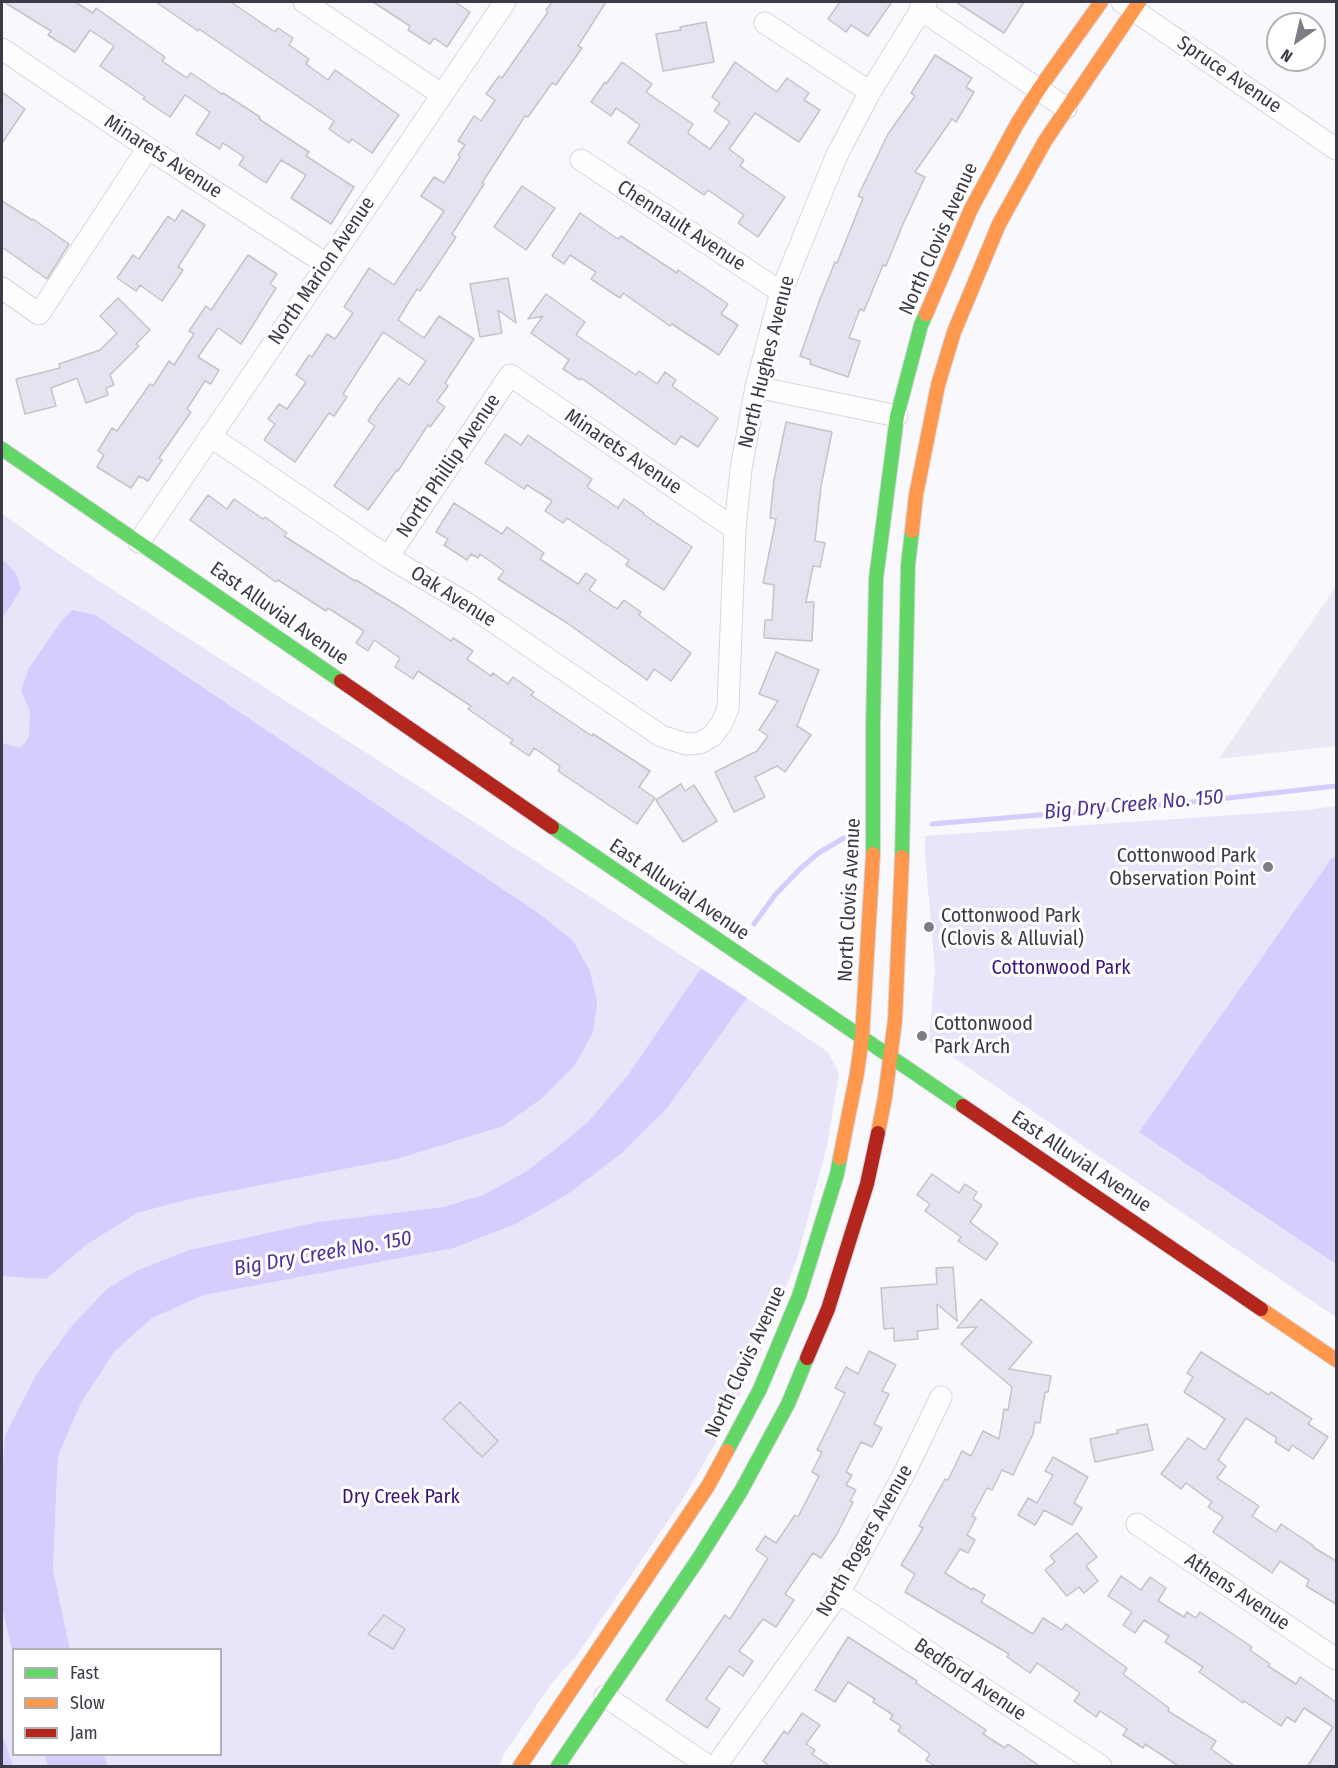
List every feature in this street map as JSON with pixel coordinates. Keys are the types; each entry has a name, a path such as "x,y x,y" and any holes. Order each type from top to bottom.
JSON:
{"main road":[{"name":"North Clovis Avenue","path":"520,1767 708,1486 760,1389 799,1296 837,1174 862,1037 874,836 873,727 876,579 897,416 921,325 971,209 994,164 1039,89 1101,2"},
{"path":"558,1767 604,1687 699,1558 735,1500 788,1404 828,1309 867,1184 891,1056 901,901 908,564 915,495 938,385 954,332 999,224 1036,157 1131,4"},
{"path":"892,562 897,498 903,464 897,416"},
{"name":"East Alluvial Avenue","path":"2,449 675,911 1336,1360"},
{"path":"893,583 906,598"},
{"path":"689,1537 708,1486"}],"street":[{"path":"304,2 441,94"},
{"name":"North Marion Avenue","path":"140,542 505,2"},
{"name":"Spruce Avenue","path":"1131,4 1336,149"},
{"path":"923,5 1066,108"},
{"name":"North Hughes Avenue","path":"700,743 712,736 722,723 728,708 735,529 741,469 756,387 781,292 836,157 870,92 923,5"},
{"path":"765,23 870,92"},
{"name":"Minarets Avenue","path":"2,49 326,264"},
{"path":"2,288 39,314 148,148"},
{"name":"Chennault Avenue","path":"581,160 781,292"},
{"name":"Minarets Avenue","path":"510,375 735,529"},
{"name":"North Phillip Avenue","path":"388,557 510,375"},
{"path":"756,387 897,416"},
{"name":"Oak Avenue","path":"210,436 388,557 466,603 661,735 686,744 700,743"},
{"name":"North Rogers Avenue","path":"716,1767 839,1593 904,1474 941,1397"},
{"name":"Athens Avenue","path":"1137,1524 1336,1659"},
{"name":"Bedford Avenue","path":"839,1593 1101,1767"},
{"path":"604,1687 708,1767"}],"shaded area":[{"path":"1336,586 1336,746 1219,759"}],"green space":[{"path":"2,514 85,572 701,968 628,1075 588,1122 525,1172 483,1195 443,1207 318,1222 189,1250 138,1270 2,1476"},
{"name":"Cottonwood Park","path":"1336,806 1336,1317 929,1041 935,969 925,836 1307,810"},
{"name":"Dry Creek Park","path":"747,998 828,1052 839,1073 827,1145 797,1259 761,1351 718,1439 682,1500 577,1655 550,1685 503,1756 499,1766 108,1766 104,1756 222,1756 222,1648 70,1648 53,1570 58,1456 81,1403 114,1352 152,1318 204,1295 454,1248 516,1224 568,1194 668,1107"},
{"path":"2,1607 12,1651 12,1756 44,1756 48,1766 2,1766"}],"water":[{"path":"2,559 16,573 21,589 2,619"},
{"path":"72,610 95,615 538,913 573,941 590,971 597,1003 593,1032 575,1065 542,1098 503,1126 400,1158 189,1199 137,1213 86,1245 46,1279 2,1276 2,743 21,748 29,737 30,711 21,691 29,668"},
{"path":"1332,858 1336,858 1336,1264 1139,1132"},
{"path":"701,968 747,998 668,1107 622,1153 568,1194 516,1224 454,1248 204,1295 152,1318 114,1352 81,1403 58,1456 53,1570 70,1648 12,1648 12,1651 2,1607 2,1476 5,1436 35,1377 71,1327 107,1289 138,1270 189,1250 318,1222 443,1207 483,1195 525,1172 553,1151 588,1122 628,1075"},
{"path":"2,1734 13,1766 2,1766"},
{"path":"44,1756 104,1756 108,1766 48,1766"}],"building":[{"path":"4,2 75,2 93,13 96,8 165,57 162,61 187,78 191,73 260,117 259,119 309,152 306,156 354,187 331,224 291,198 306,175 281,160 266,183 239,165 244,157 223,143 220,149 196,134 210,112 185,95 170,117 100,66 114,46 90,30 75,52 48,35 51,31"},
{"path":"156,2 231,2 275,32 278,28 293,38 289,45 309,59 306,64 328,80 335,70 399,115 372,153 352,139 349,143 329,129 334,121"},
{"path":"373,2 455,2 470,12 447,47 434,38 430,44 408,30 410,26"},
{"path":"552,2 606,2 578,46 582,48 556,85 552,83 528,117 525,116 452,234 456,237 420,291 417,289 398,320 424,338 439,316 474,339 445,383 448,386 437,401 445,407 430,427 428,425 398,471 368,510 334,486 375,426 368,421 379,404 399,378 409,385 426,361 383,332 343,394 347,397 334,416 329,413 295,462 264,440 275,424 268,419 279,404 287,409 306,382 296,375 309,355 312,357 327,334 335,339 353,313 344,307 369,268 394,285 444,211 421,196 434,177 444,183 465,145 458,141 474,116 481,121 495,100 486,94 499,76 502,78 548,12 546,10"},
{"path":"840,2 892,2 868,36 851,25 846,32 828,19"},
{"path":"956,2 1024,2 1004,33"},
{"path":"706,22 714,62 663,71 656,34 681,30 680,27"},
{"path":"935,55 972,78 966,87 974,92 956,122 952,119 915,172 925,177 886,266 883,265 864,311 860,309 849,338 860,341 848,377 810,364 811,360 800,356 820,299 863,198 858,196 888,134 915,96 911,93"},
{"path":"622,62 652,84 646,92 693,124 689,134 710,149 730,122 714,111 720,103 712,97 735,62 777,92 787,78 809,93 804,100 820,110 799,142 755,113 729,149 744,160 740,166 785,197 758,237 738,223 744,215 708,190 704,195 628,143 640,125 616,108 611,116 591,102"},
{"path":"2,92 25,109 2,143"},
{"path":"522,186 555,208 526,250 494,227"},
{"path":"2,201 69,244 47,279 2,247"},
{"path":"182,210 205,225 178,267 183,270 162,301 140,285 136,291 117,278 133,255 139,259 168,216 175,221"},
{"path":"580,213 618,239 621,236 677,273 678,270 728,304 721,314 738,325 719,355 672,324 670,326 623,293 620,298 591,279 596,272 570,255 564,264 552,256"},
{"path":"248,255 277,274 270,284 276,288 241,344 218,328 198,357 219,370 211,384 205,381 187,409 191,412 159,458 162,460 148,481 139,476 131,488 97,467 104,455 98,451 112,428 117,431 150,384 153,386 169,361 174,365 194,334 189,331 206,306 211,310"},
{"path":"508,278 516,323 498,310 502,333 480,337 470,284"},
{"path":"546,294 585,322 576,335 636,375 639,371 657,384 665,372 676,380 672,386 718,418 698,447 681,436 675,445 581,378 580,380 563,369 569,360 531,333 543,316 528,319"},
{"path":"118,298 150,330 136,344 139,346 110,375 114,385 106,388 108,395 86,403 77,378 51,388 56,406 25,414 16,379 60,368 59,364 100,350 117,333 100,316"},
{"path":"786,422 832,432 821,486 815,541 825,543 820,567 813,566 806,602 814,602 812,641 764,638 765,620 772,620 774,585 763,583 776,519 770,518 774,480"},
{"path":"505,434 521,445 528,435 592,479 587,487 618,508 624,499 692,547 664,590 626,565 629,560 567,518 563,523 545,511 552,501 527,485 524,489 485,463"},
{"path":"208,495 227,509 234,499 263,519 265,517 287,533 284,536 451,641 453,638 473,651 467,659 491,676 493,673 508,684 513,677 534,692 531,695 650,771 639,787 655,798 637,824 558,771 560,766 534,748 529,756 510,743 513,740 468,709 471,706 418,671 413,679 395,667 400,658 374,640 368,651 356,643 364,631 328,608 326,611 278,580 276,582 190,520"},
{"path":"454,503 502,534 507,527 544,553 540,559 578,584 586,573 596,580 589,590 617,609 624,600 641,612 639,615 691,653 671,681 654,669 647,680 567,623 498,579 504,571 480,554 478,558 471,554 467,560 444,545 448,539 436,532"},
{"path":"776,652 819,670 797,726 811,735 785,772 777,766 755,777 765,797 734,812 715,772 757,751 768,736 759,730 778,701 759,694"},
{"path":"681,784 685,791 694,785 717,821 683,842 656,800"},
{"path":"932,1174 959,1193 965,1184 977,1192 973,1199 982,1205 970,1222 998,1243 986,1260 958,1241 961,1237 925,1211 930,1204 917,1195"},
{"path":"953,1267 957,1321 937,1304 938,1329 917,1331 918,1339 894,1341 894,1328 884,1329 881,1288 937,1284 936,1268"},
{"path":"981,1299 1032,1342 1009,1369 1051,1376 1048,1392 1045,1392 1040,1423 1035,1422 1033,1434 1013,1475 1002,1470 992,1490 987,1488 972,1516 976,1518 967,1535 975,1540 968,1553 960,1549 945,1573 972,1590 973,1588 985,1595 981,1602 1033,1634 1043,1618 1062,1630 1066,1624 1127,1668 1123,1674 1169,1708 1168,1711 1216,1741 1211,1749 1236,1767 1180,1767 1145,1744 1143,1748 1123,1735 1127,1729 1100,1711 1096,1717 1074,1701 1080,1693 1037,1663 1030,1673 1007,1657 1009,1654 905,1592 915,1574 901,1565 923,1528 919,1526 945,1479 948,1480 962,1451 971,1456 983,1431 999,1439 1004,1409 1008,1410 1012,1387 961,1344 977,1327 957,1328"},
{"path":"869,1351 896,1365 882,1391 889,1394 874,1424 882,1428 872,1447 861,1442 846,1472 852,1475 846,1485 856,1490 850,1501 853,1502 837,1534 821,1558 813,1553 785,1594 794,1600 776,1627 763,1619 739,1651 753,1661 743,1676 729,1666 706,1699 720,1709 707,1728 666,1700 725,1615 730,1619 768,1558 756,1550 765,1536 776,1543 795,1515 798,1517 819,1476 812,1472 822,1452 817,1450 845,1393 835,1388 846,1367 858,1374"},
{"path":"1201,1352 1269,1395 1271,1392 1312,1419 1308,1424 1328,1437 1313,1459 1292,1445 1289,1451 1275,1442 1277,1438 1246,1418 1218,1460 1226,1466 1217,1478 1259,1506 1252,1516 1276,1532 1281,1524 1336,1561 1336,1604 1306,1586 1309,1580 1280,1561 1272,1573 1213,1532 1223,1517 1208,1507 1212,1502 1186,1483 1181,1489 1161,1474 1188,1438 1205,1450 1225,1419 1184,1392 1193,1377 1187,1373"},
{"path":"460,1402 498,1441 482,1457 443,1419"},
{"path":"1147,1424 1153,1450 1095,1462 1090,1439 1118,1433 1117,1430"},
{"path":"1053,1457 1088,1477 1074,1503 1082,1508 1072,1525 1044,1510 1035,1525 1018,1515 1028,1498 1037,1503 1053,1475 1045,1471"},
{"path":"1077,1533 1097,1557 1086,1566 1098,1581 1084,1593 1079,1587 1067,1596 1045,1570 1055,1562 1050,1556"},
{"path":"1121,1576 1141,1590 1150,1577 1166,1588 1158,1601 1184,1617 1187,1612 1196,1618 1200,1612 1252,1647 1250,1650 1270,1664 1268,1666 1296,1684 1300,1677 1336,1702 1336,1767 1307,1767 1333,1727 1304,1708 1295,1722 1287,1717 1281,1726 1199,1672 1203,1667 1165,1642 1169,1636 1144,1620 1135,1633 1123,1625 1132,1612 1108,1596"},
{"path":"384,1615 405,1629 393,1649 368,1634"},
{"path":"848,1637 917,1681 916,1683 986,1730 983,1734 1005,1748 1008,1744 1041,1767 936,1767 926,1760 930,1754 898,1731 901,1726 890,1719 893,1715 873,1702 875,1699 848,1682 835,1702 815,1690"},
{"path":"802,1713 820,1725 806,1744 815,1750 812,1754 831,1767 770,1767 763,1761 784,1731 788,1734"}],"waterway":[{"name":"Big Dry Creek No. 150","path":"932,824 1183,803 1336,786"},
{"name":"Big Dry Creek No. 150","path":"754,924 775,895 801,868 820,852 844,838"}],"traffic: fast":[{"path":"873,854 876,579 897,416 921,325 926,314"},
{"path":"2,449 341,681"},
{"path":"902,857 908,565 912,531"},
{"path":"552,827 963,1106"},
{"path":"727,1451 760,1389 799,1296 840,1158"},
{"path":"558,1766 699,1558 741,1491 788,1404 807,1358"}],"traffic: slow":[{"path":"926,314 971,209 1017,124 1101,2"},
{"path":"912,531 916,495 938,385 954,332 999,224 1045,141 1139,2"},
{"path":"840,1158 862,1037 873,854"},
{"path":"878,1133 895,1020 902,857"},
{"path":"1261,1309 1336,1360"},
{"path":"520,1766 708,1486 727,1451"}],"traffic: jam":[{"path":"341,681 552,827"},
{"path":"963,1106 1261,1309"},
{"path":"807,1358 828,1309 867,1184 878,1133"}],"place":[{"name":"Cottonwood Park Observation Point","path":"1268,867"},
{"name":"Cottonwood Park (Clovis & Alluvial)","path":"929,927"},
{"name":"Cottonwood Park Arch","path":"922,1036"}]}
